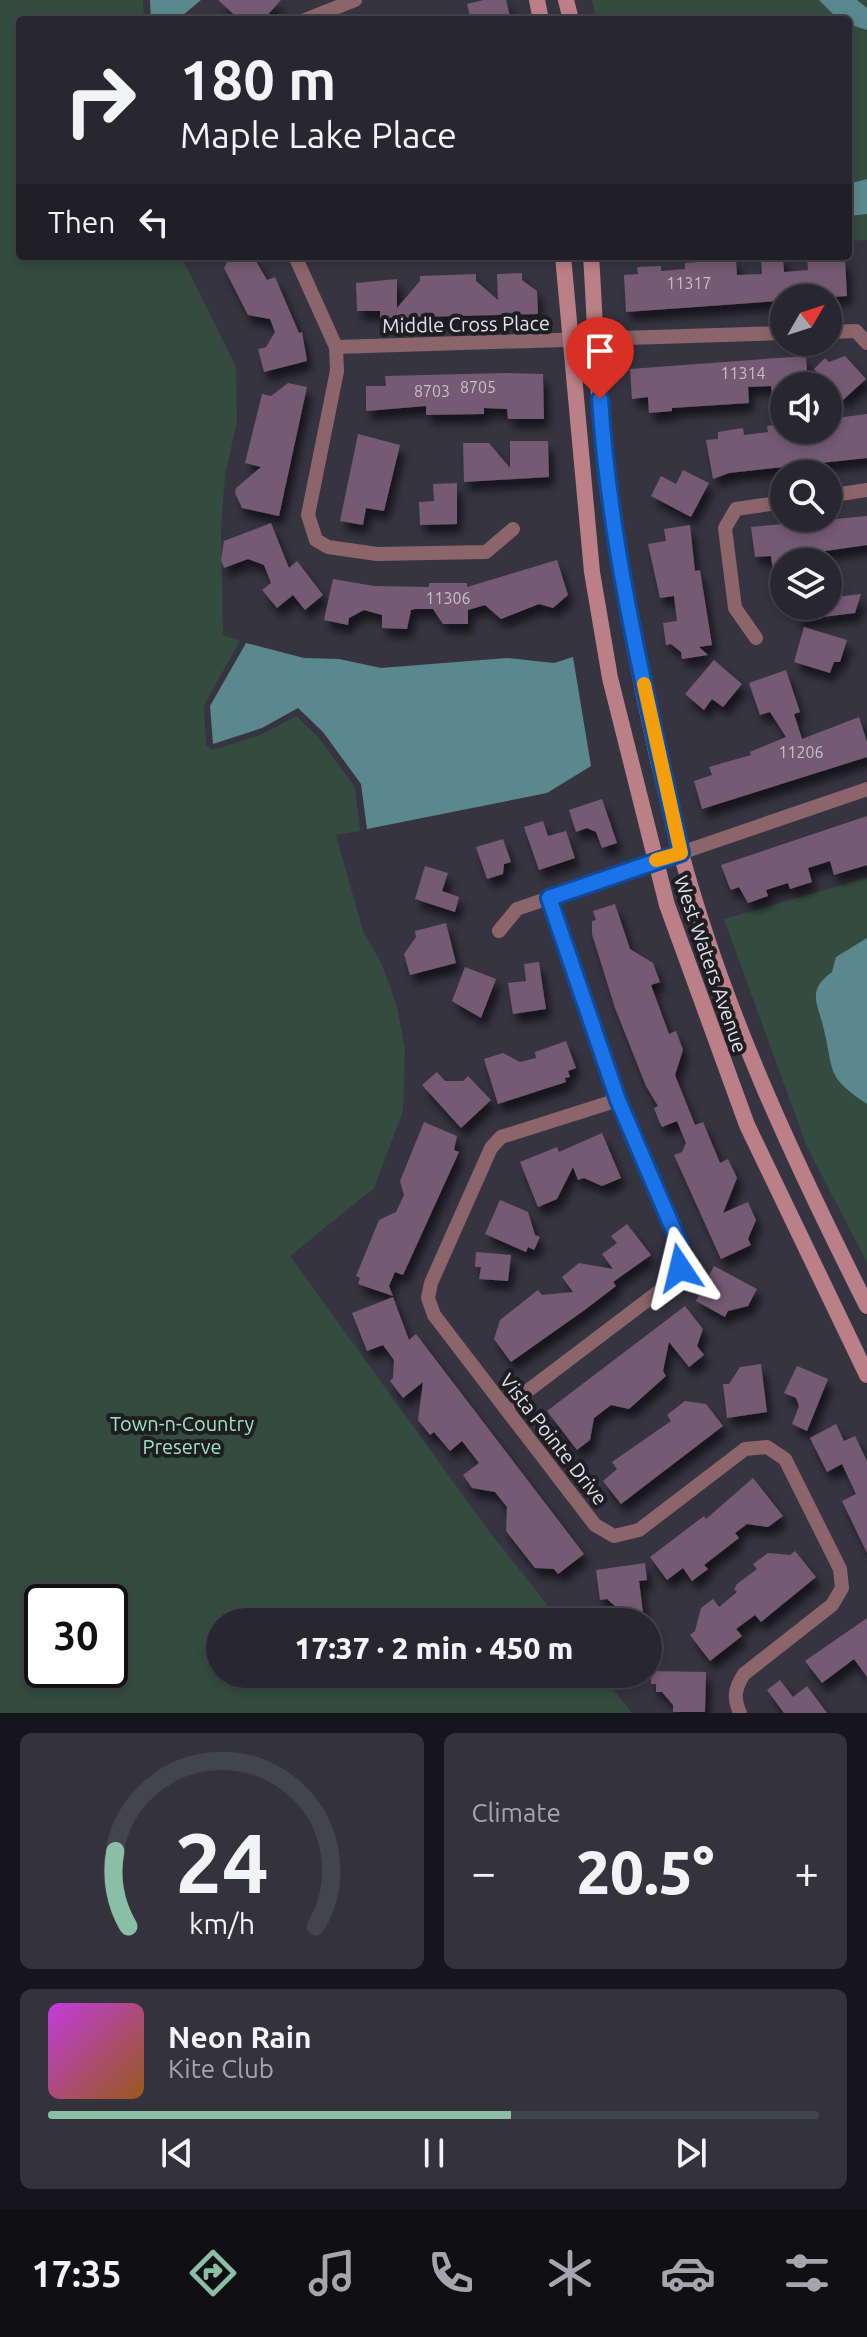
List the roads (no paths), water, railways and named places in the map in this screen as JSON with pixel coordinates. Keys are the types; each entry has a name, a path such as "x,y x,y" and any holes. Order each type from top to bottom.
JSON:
{"street":[{"path":"315,16 355,0"},
{"path":"297,260 336,347 337,371 308,515 316,540 328,547 377,554 486,552 513,529"},
{"name":"West Waters Avenue","path":"563,260 592,572 610,678 655,861 677,935 747,1125 867,1375"},
{"name":"West Waters Avenue","path":"591,260 607,471 631,628 681,853 749,1055 806,1186 867,1306"},
{"path":"842,332 856,331 867,343"},
{"name":"Middle Cross Place","path":"336,347 770,334"},
{"path":"842,494 867,490"},
{"path":"756,638 735,608 725,528 736,509 770,504"},
{"path":"499,931 517,909 867,789"},
{"path":"505,1408 670,1283 680,1268 680,1245 618,1100 549,898"},
{"name":"Vista Pointe Drive","path":"618,1100 501,1137 491,1148 431,1283 428,1298 434,1315 595,1525 614,1536 639,1530 745,1449 767,1447 785,1459 840,1569 842,1588 832,1605 744,1674 736,1686 735,1701 740,1713"}],"park label":[{"name":"Town-n-Country Preserve","path":"182,1434"}]}
